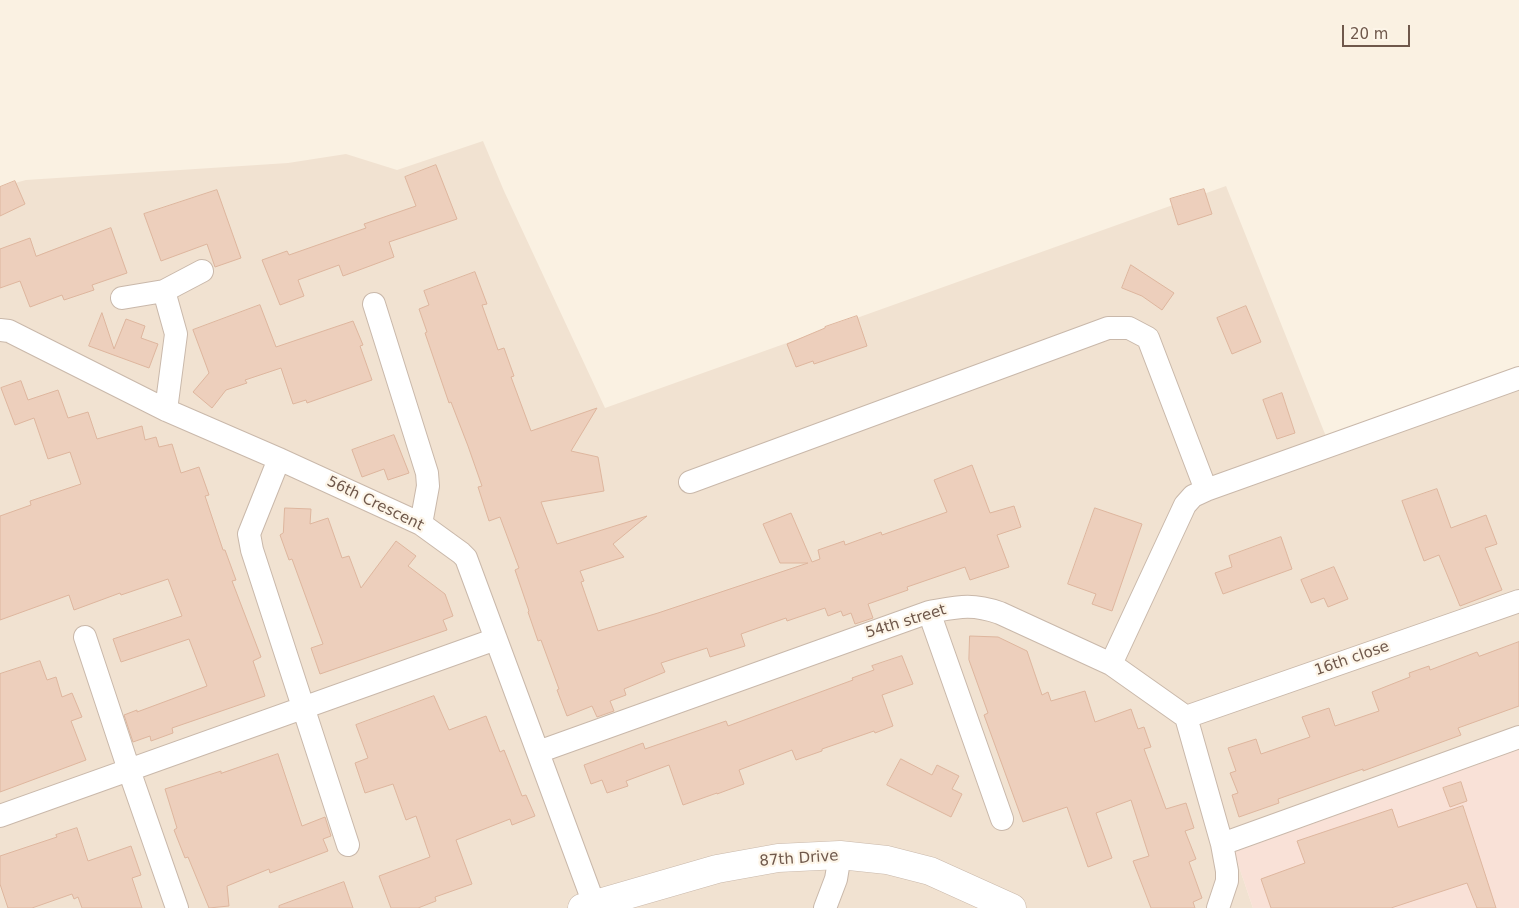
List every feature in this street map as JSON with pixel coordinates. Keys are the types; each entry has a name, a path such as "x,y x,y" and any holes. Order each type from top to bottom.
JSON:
{"street":[{"path":"122,298 164,291 202,271"},
{"path":"164,291 176,334 166,410"},
{"path":"374,304 427,473 428,486 421,524"},
{"path":"690,482 1108,328 1129,328 1148,338 1206,490"},
{"name":"56th Crescent","path":"0,330 9,331 166,410 421,524 461,553 466,558 538,752 588,906"},
{"path":"1111,664 1185,505 1193,496 1519,378"},
{"path":"279,459 249,534 252,550 348,845"},
{"name":"16th close","path":"1186,717 1519,601"},
{"name":"54th street","path":"538,752 929,612 966,606 985,608 1000,613 1111,664 1186,717"},
{"path":"929,612 1002,819"},
{"path":"85,637 128,770 177,908"},
{"path":"0,816 496,639"},
{"path":"1186,717 1222,844 1227,871 1227,881 1218,908"},
{"path":"1222,844 1519,737"},
{"path":"825,908 836,879 840,855"},
{"name":"87th Drive","path":"588,906 717,869 778,858 840,855 886,860 930,871 1012,908"}],"shaded area":[{"path":"483,141 504,191 605,408 1226,186 1327,439 1519,377 1519,749 1234,852 1253,908 0,908 0,187 26,180 288,163 346,154 397,170"},
{"path":"1519,749 1519,908 1253,908 1234,852"}],"building":[{"path":"436,165 457,219 389,242 394,257 343,276 339,265 298,280 304,296 280,305 262,260 287,251 289,255 366,228 364,224 416,206 405,177"},
{"path":"15,181 25,204 0,216 0,187"},
{"path":"1204,189 1212,214 1178,225 1170,199"},
{"path":"217,190 241,258 215,267 207,244 161,261 144,214"},
{"path":"111,228 127,273 92,285 94,290 64,300 62,295 30,307 20,281 0,288 0,249 30,238 36,256"},
{"path":"1131,265 1174,293 1162,310 1142,296 1122,288"},
{"path":"475,272 487,304 482,305 498,350 504,348 514,376 511,377 531,431 597,408 571,451 598,457 604,491 541,502 557,544 647,516 613,544 624,557 580,571 584,581 581,582 598,631 808,563 780,563 763,524 791,513 812,562 820,559 818,550 844,541 845,545 881,532 882,535 947,512 934,480 972,465 990,513 1014,506 1021,527 997,535 1009,567 970,580 965,567 907,587 908,590 868,604 873,618 855,624 851,613 843,616 841,611 828,616 825,608 787,621 786,618 741,634 745,646 710,657 707,648 661,663 665,672 624,689 626,695 610,701 614,711 597,717 592,706 567,716 541,640 538,641 528,612 515,570 519,568 500,517 489,521 478,487 482,486 451,402 449,403 425,333 427,332 419,309 429,305 424,291"},
{"path":"260,305 276,347 353,321 363,345 360,346 372,380 307,403 306,400 293,404 281,368 245,380 247,383 226,390 212,408 193,392 209,373 193,330"},
{"path":"1246,306 1261,342 1232,354 1217,318"},
{"path":"102,313 114,349 126,319 145,326 141,338 158,344 149,368 89,346"},
{"path":"857,316 867,346 814,364 813,361 796,367 787,344 825,327"},
{"path":"21,381 28,400 58,390 68,418 88,412 97,439 142,426 145,440 156,437 159,447 172,444 181,473 199,467 209,495 205,496 223,550 225,550 236,580 232,581 261,657 253,661 265,696 172,728 173,733 151,741 150,736 133,742 124,715 207,686 189,639 121,662 113,639 182,616 168,579 121,595 120,593 74,610 69,595 0,620 0,516 31,505 30,501 81,484 70,452 48,459 34,418 15,425 1,388"},
{"path":"1282,393 1295,433 1277,439 1263,400"},
{"path":"394,435 409,473 388,480 384,469 362,477 352,450"},
{"path":"1437,489 1451,528 1486,515 1497,544 1485,548 1502,590 1460,606 1439,555 1424,561 1402,501"},
{"path":"285,508 311,509 310,524 328,518 342,558 349,556 361,588 396,541 416,556 408,566 445,594 453,616 443,620 447,630 320,674 311,648 323,644 292,559 289,560 280,535 283,533"},
{"path":"1095,508 1142,524 1112,611 1092,604 1096,594 1068,584"},
{"path":"1281,537 1292,569 1223,594 1215,573 1232,567 1229,556"},
{"path":"1334,567 1348,599 1328,607 1324,598 1311,603 1301,580"},
{"path":"970,636 998,637 1027,651 1042,695 1048,692 1051,701 1085,691 1095,722 1131,709 1138,729 1144,727 1151,747 1144,749 1166,809 1186,803 1194,828 1185,831 1196,859 1189,862 1202,898 1193,902 1195,908 1151,908 1133,861 1149,856 1131,800 1096,813 1112,858 1088,867 1067,807 1023,822 984,715 988,713 969,660"},
{"path":"1519,642 1519,706 1458,728 1461,735 1363,771 1363,769 1278,799 1279,803 1239,817 1232,795 1238,793 1230,773 1236,771 1228,748 1256,739 1261,754 1310,737 1302,717 1329,708 1335,726 1379,711 1372,692 1410,677 1409,673 1429,666 1430,670 1477,652 1479,656"},
{"path":"902,656 913,684 882,695 893,726 822,749 822,751 796,760 792,750 739,770 744,784 683,805 669,765 626,781 628,786 607,793 602,780 591,784 584,765 643,743 645,749 726,721 728,726 853,680 852,678 874,670 872,666"},
{"path":"40,661 47,680 56,677 62,697 72,693 82,717 71,721 86,760 0,792 0,674"},
{"path":"434,696 449,730 486,716 500,752 504,750 522,796 526,795 535,816 512,825 510,819 456,840 472,884 435,897 436,901 418,908 391,908 379,876 430,857 416,816 406,820 393,784 365,793 355,763 368,758 356,725"},
{"path":"278,754 302,826 325,817 331,836 323,839 328,851 270,873 269,869 227,886 229,906 209,908 188,857 185,858 174,830 177,828 165,789"},
{"path":"901,759 932,775 937,765 959,776 952,789 962,794 951,817 887,785"},
{"path":"1461,782 1467,801 1450,807 1443,788"},
{"path":"1463,806 1496,908 1477,908 1467,883 1391,908 1271,908 1261,879 1305,863 1297,841 1392,809 1398,827"},
{"path":"77,828 88,861 131,846 141,875 132,878 142,908 82,908 78,897 74,899 72,894 32,908 8,908 0,884 0,856 57,837 56,835"},
{"path":"344,882 353,908 279,908 279,906"}]}
